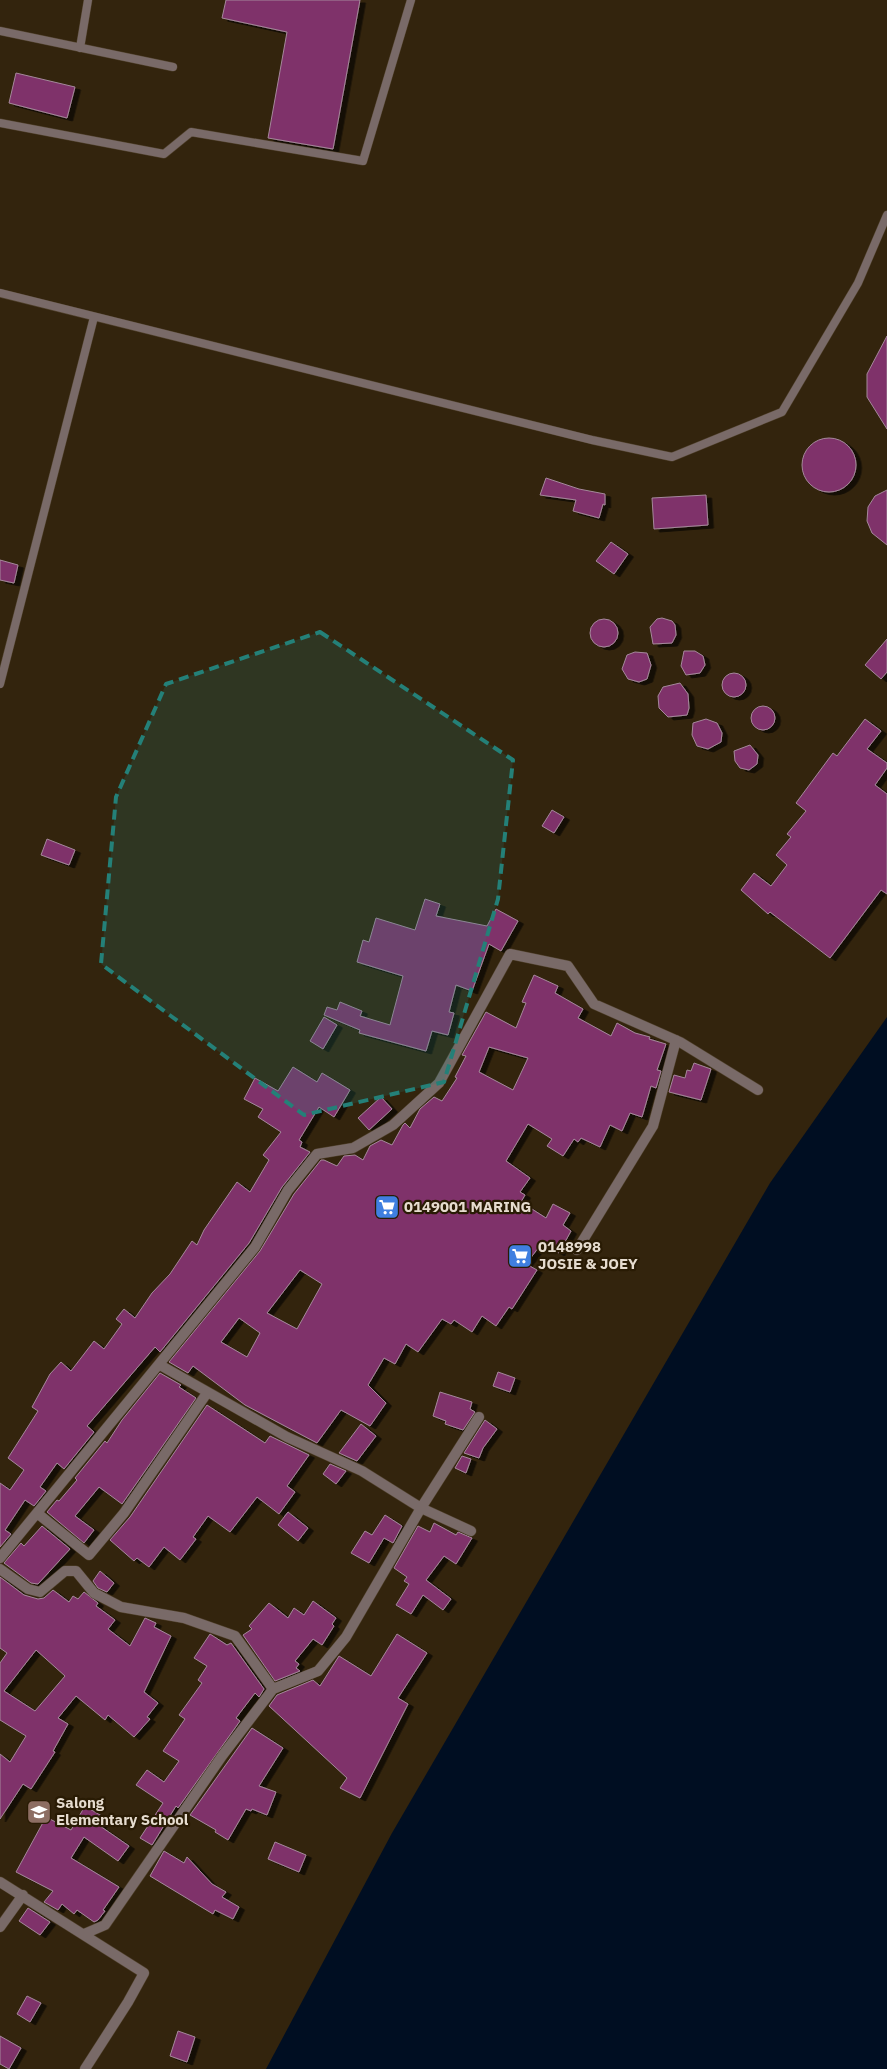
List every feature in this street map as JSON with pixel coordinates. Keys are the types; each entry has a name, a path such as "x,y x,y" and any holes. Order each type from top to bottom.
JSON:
{"street":[{"path":"0,1558 255,1248 288,1190 317,1154 353,1148 394,1125 439,1083 510,954 568,966 594,1004 676,1040 758,1090"},
{"path":"577,1250 653,1126 676,1040"},
{"path":"160,1365 287,1437 362,1471 421,1508 471,1531"},
{"path":"37,1513 89,1555 124,1513 207,1392"},
{"path":"84,1934 105,1925 222,1756 273,1689 318,1671 346,1637 421,1508 479,1417"},
{"path":"0,1569 28,1588 40,1592 65,1571 76,1571 94,1593 121,1607 184,1618 235,1636 273,1689"},
{"path":"0,1882 144,1973 128,2002 85,2069"},
{"path":"0,1927 23,1895"}],"lane":[{"path":"80,48 88,0"},
{"path":"0,123 164,154 191,132 362,161 411,0"},
{"path":"0,31 173,67"},
{"path":"0,293 592,440 672,457 782,412 858,283 887,215"},
{"path":"0,684 94,316"}],"highlighted area":[{"path":"320,632 513,760 498,899 444,1082 304,1115 101,964 116,797 166,684"}],"water":[{"path":"887,1017 887,2069 266,2069 392,1833 770,1183"}],"building":[{"path":"226,0 360,0 333,149 268,138 287,32 222,18"},
{"path":"16,73 75,87 67,118 9,103"},
{"path":"887,336 887,429 867,397 867,374"},
{"path":"829,438 839,440 848,446 854,455 856,465 854,475 848,484 839,490 829,492 819,490 810,484 804,475 802,465 804,455 810,446 819,440"},
{"path":"546,478 579,489 605,494 605,505 603,504 599,518 573,511 576,500 540,495"},
{"path":"887,490 887,545 872,533 867,521 868,507 875,496"},
{"path":"706,495 708,525 654,529 652,498"},
{"path":"611,542 628,554 614,574 596,561"},
{"path":"0,560 18,565 14,583 0,580"},
{"path":"662,618 672,621 675,625 676,635 672,643 653,644 650,627 657,619"},
{"path":"604,619 614,623 618,633 614,643 604,647 594,643 590,633 594,623"},
{"path":"887,639 887,672 881,679 865,665"},
{"path":"684,651 695,651 703,656 705,665 700,673 686,675 681,666"},
{"path":"635,652 647,653 651,665 647,679 639,682 628,679 622,669 627,655"},
{"path":"734,673 739,674 745,680 745,690 739,696 734,697 729,696 723,690 722,685 723,680 729,674"},
{"path":"680,683 688,694 689,708 687,715 668,717 659,708 658,696 663,687"},
{"path":"763,706 768,707 774,713 774,723 768,729 763,730 758,729 752,723 751,718 752,713 758,707"},
{"path":"706,719 717,723 722,733 721,742 708,749 697,746 692,735 693,723"},
{"path":"865,719 881,731 867,749 887,763 887,768 875,785 887,794 887,894 881,890 830,958 770,912 768,914 741,890 754,873 771,886 787,865 776,855 791,837 787,834 806,811 796,803 833,753 837,756"},
{"path":"750,745 758,755 757,764 749,770 740,768 735,761 734,751"},
{"path":"552,810 564,817 554,833 542,826"},
{"path":"47,839 75,850 69,865 41,855"},
{"path":"425,899 440,904 436,916 487,926 496,909 518,921 501,951 489,944 472,991 456,985 449,1012 454,1013 448,1035 432,1031 426,1051 359,1033 360,1030 324,1015 327,1007 337,1010 340,1002 362,1011 360,1016 390,1025 403,976 357,962 363,940 369,942 376,918 415,930"},
{"path":"534,975 558,986 555,993 583,1009 578,1018 611,1036 617,1023 635,1033 650,1037 649,1039 666,1044 657,1070 661,1071 656,1088 651,1086 642,1117 630,1113 622,1131 610,1125 600,1147 581,1138 578,1142 574,1139 563,1156 547,1146 552,1139 528,1124 506,1161 530,1178 520,1192 525,1195 521,1202 546,1218 553,1204 570,1213 563,1225 571,1231 559,1253 542,1243 526,1264 537,1270 512,1309 509,1307 496,1326 482,1316 472,1332 454,1320 451,1324 442,1319 418,1352 406,1344 395,1364 384,1358 368,1385 386,1403 370,1426 341,1410 317,1443 245,1405 193,1366 188,1373 169,1362 260,1251 294,1194 321,1160 337,1166 344,1156 355,1155 363,1160 370,1146 381,1140 392,1145 405,1123 410,1128 420,1109 434,1097 442,1101 457,1078 455,1077 466,1056 462,1055 486,1012 516,1028 526,1003 522,1002","holes":["489,1047 528,1058 513,1090 479,1072","300,1270 322,1284 297,1329 267,1313","239,1318 260,1333 247,1357 221,1342"]},
{"path":"324,1017 337,1025 323,1049 310,1041"},
{"path":"694,1063 711,1069 701,1100 669,1092 674,1075 685,1078 687,1070 691,1071"},
{"path":"293,1067 317,1082 322,1073 350,1090 334,1117 319,1107 299,1140 302,1142 300,1147 310,1152 282,1187 249,1243 160,1352 155,1347 87,1426 94,1432 64,1469 57,1463 40,1487 46,1491 34,1506 25,1500 5,1530 11,1534 0,1547 0,1483 10,1490 24,1470 8,1458 38,1411 32,1407 50,1374 61,1362 71,1371 94,1341 104,1349 122,1324 116,1319 124,1309 135,1318 152,1293 170,1274 192,1241 197,1245 204,1230 237,1182 250,1192 269,1160 263,1155 281,1132 258,1117 263,1109 244,1099 255,1078 278,1091"},
{"path":"381,1097 392,1109 369,1130 358,1118"},
{"path":"498,1372 515,1378 510,1392 493,1386"},
{"path":"160,1373 181,1385 179,1387 196,1398 122,1504 99,1487 75,1516 94,1530 84,1543 47,1512 77,1480 75,1478 105,1441 107,1443 122,1420"},
{"path":"440,1392 472,1402 470,1409 475,1412 463,1430 445,1424 446,1421 433,1416"},
{"path":"207,1405 265,1443 270,1436 309,1455 287,1486 295,1492 279,1514 257,1497 230,1532 208,1516 193,1537 196,1539 180,1560 164,1547 149,1567 137,1558 134,1561 110,1540 130,1517"},
{"path":"485,1420 497,1429 483,1448 479,1458 464,1453"},
{"path":"361,1424 376,1436 357,1461 339,1453"},
{"path":"462,1456 471,1459 466,1473 455,1468"},
{"path":"330,1464 346,1471 336,1484 323,1474"},
{"path":"288,1512 308,1528 298,1541 278,1525"},
{"path":"385,1515 402,1526 393,1543 384,1538 369,1563 351,1553 365,1531 372,1535"},
{"path":"434,1523 456,1535 458,1532 472,1538 456,1564 444,1556 426,1580 451,1599 443,1610 423,1595 411,1614 396,1605 409,1584 404,1581 407,1577 394,1568 418,1526 430,1532"},
{"path":"42,1526 70,1549 38,1584 31,1583 4,1563 21,1543 24,1546"},
{"path":"100,1571 114,1583 107,1592 98,1588 93,1581"},
{"path":"0,1577 24,1595 38,1599 44,1598 53,1590 69,1602 73,1596 78,1599 84,1592 98,1603 96,1606 115,1620 108,1629 130,1646 145,1618 156,1623 154,1627 171,1636 144,1692 158,1703 147,1717 150,1719 134,1737 108,1715 105,1720 76,1696 58,1718 68,1724 53,1751 55,1752 31,1789 23,1784 0,1819 0,1754 10,1762 26,1736 0,1720 0,1663 7,1653 0,1648","holes":["36,1650 65,1676 35,1711 4,1691"]},
{"path":"313,1601 336,1618 332,1624 334,1626 322,1645 313,1639 295,1661 299,1664 296,1668 300,1671 275,1681 243,1635 252,1629 249,1626 269,1603 288,1618 294,1608 304,1615"},
{"path":"210,1634 227,1645 231,1643 264,1689 259,1697 255,1693 236,1718 240,1721 178,1808 176,1806 152,1845 140,1838 163,1803 136,1785 147,1770 164,1782 179,1761 163,1751 185,1719 179,1715 202,1683 198,1680 207,1666 194,1658"},
{"path":"397,1634 427,1653 398,1698 408,1704 360,1798 340,1788 347,1778 269,1706 277,1695 313,1680 320,1686 339,1656 371,1676"},
{"path":"252,1728 283,1748 259,1786 276,1792 267,1815 252,1809 251,1811 246,1809 228,1840 215,1832 216,1830 190,1815"},
{"path":"85,1806 105,1818 100,1826 129,1846 118,1861 84,1837 71,1858 119,1887 103,1910 105,1911 94,1922 77,1910 74,1914 62,1904 58,1910 44,1902 53,1891 16,1872 46,1817 71,1830"},
{"path":"275,1842 306,1855 299,1872 268,1859"},
{"path":"164,1851 184,1863 187,1857 212,1884 226,1892 222,1897 239,1907 233,1919 215,1910 213,1914 150,1876"},
{"path":"28,1908 50,1922 40,1935 19,1921"},
{"path":"27,1996 41,2003 30,2022 17,2014"},
{"path":"178,2031 195,2037 187,2062 170,2056"},
{"path":"0,2036 21,2048 9,2069 0,2064"}],"place":[{"name":"0149001 MARING","path":"387,1207"},
{"name":"0148998 JOSIE & JOEY","path":"520,1256"},
{"name":"Salong Elementary School","path":"39,1812"}]}
